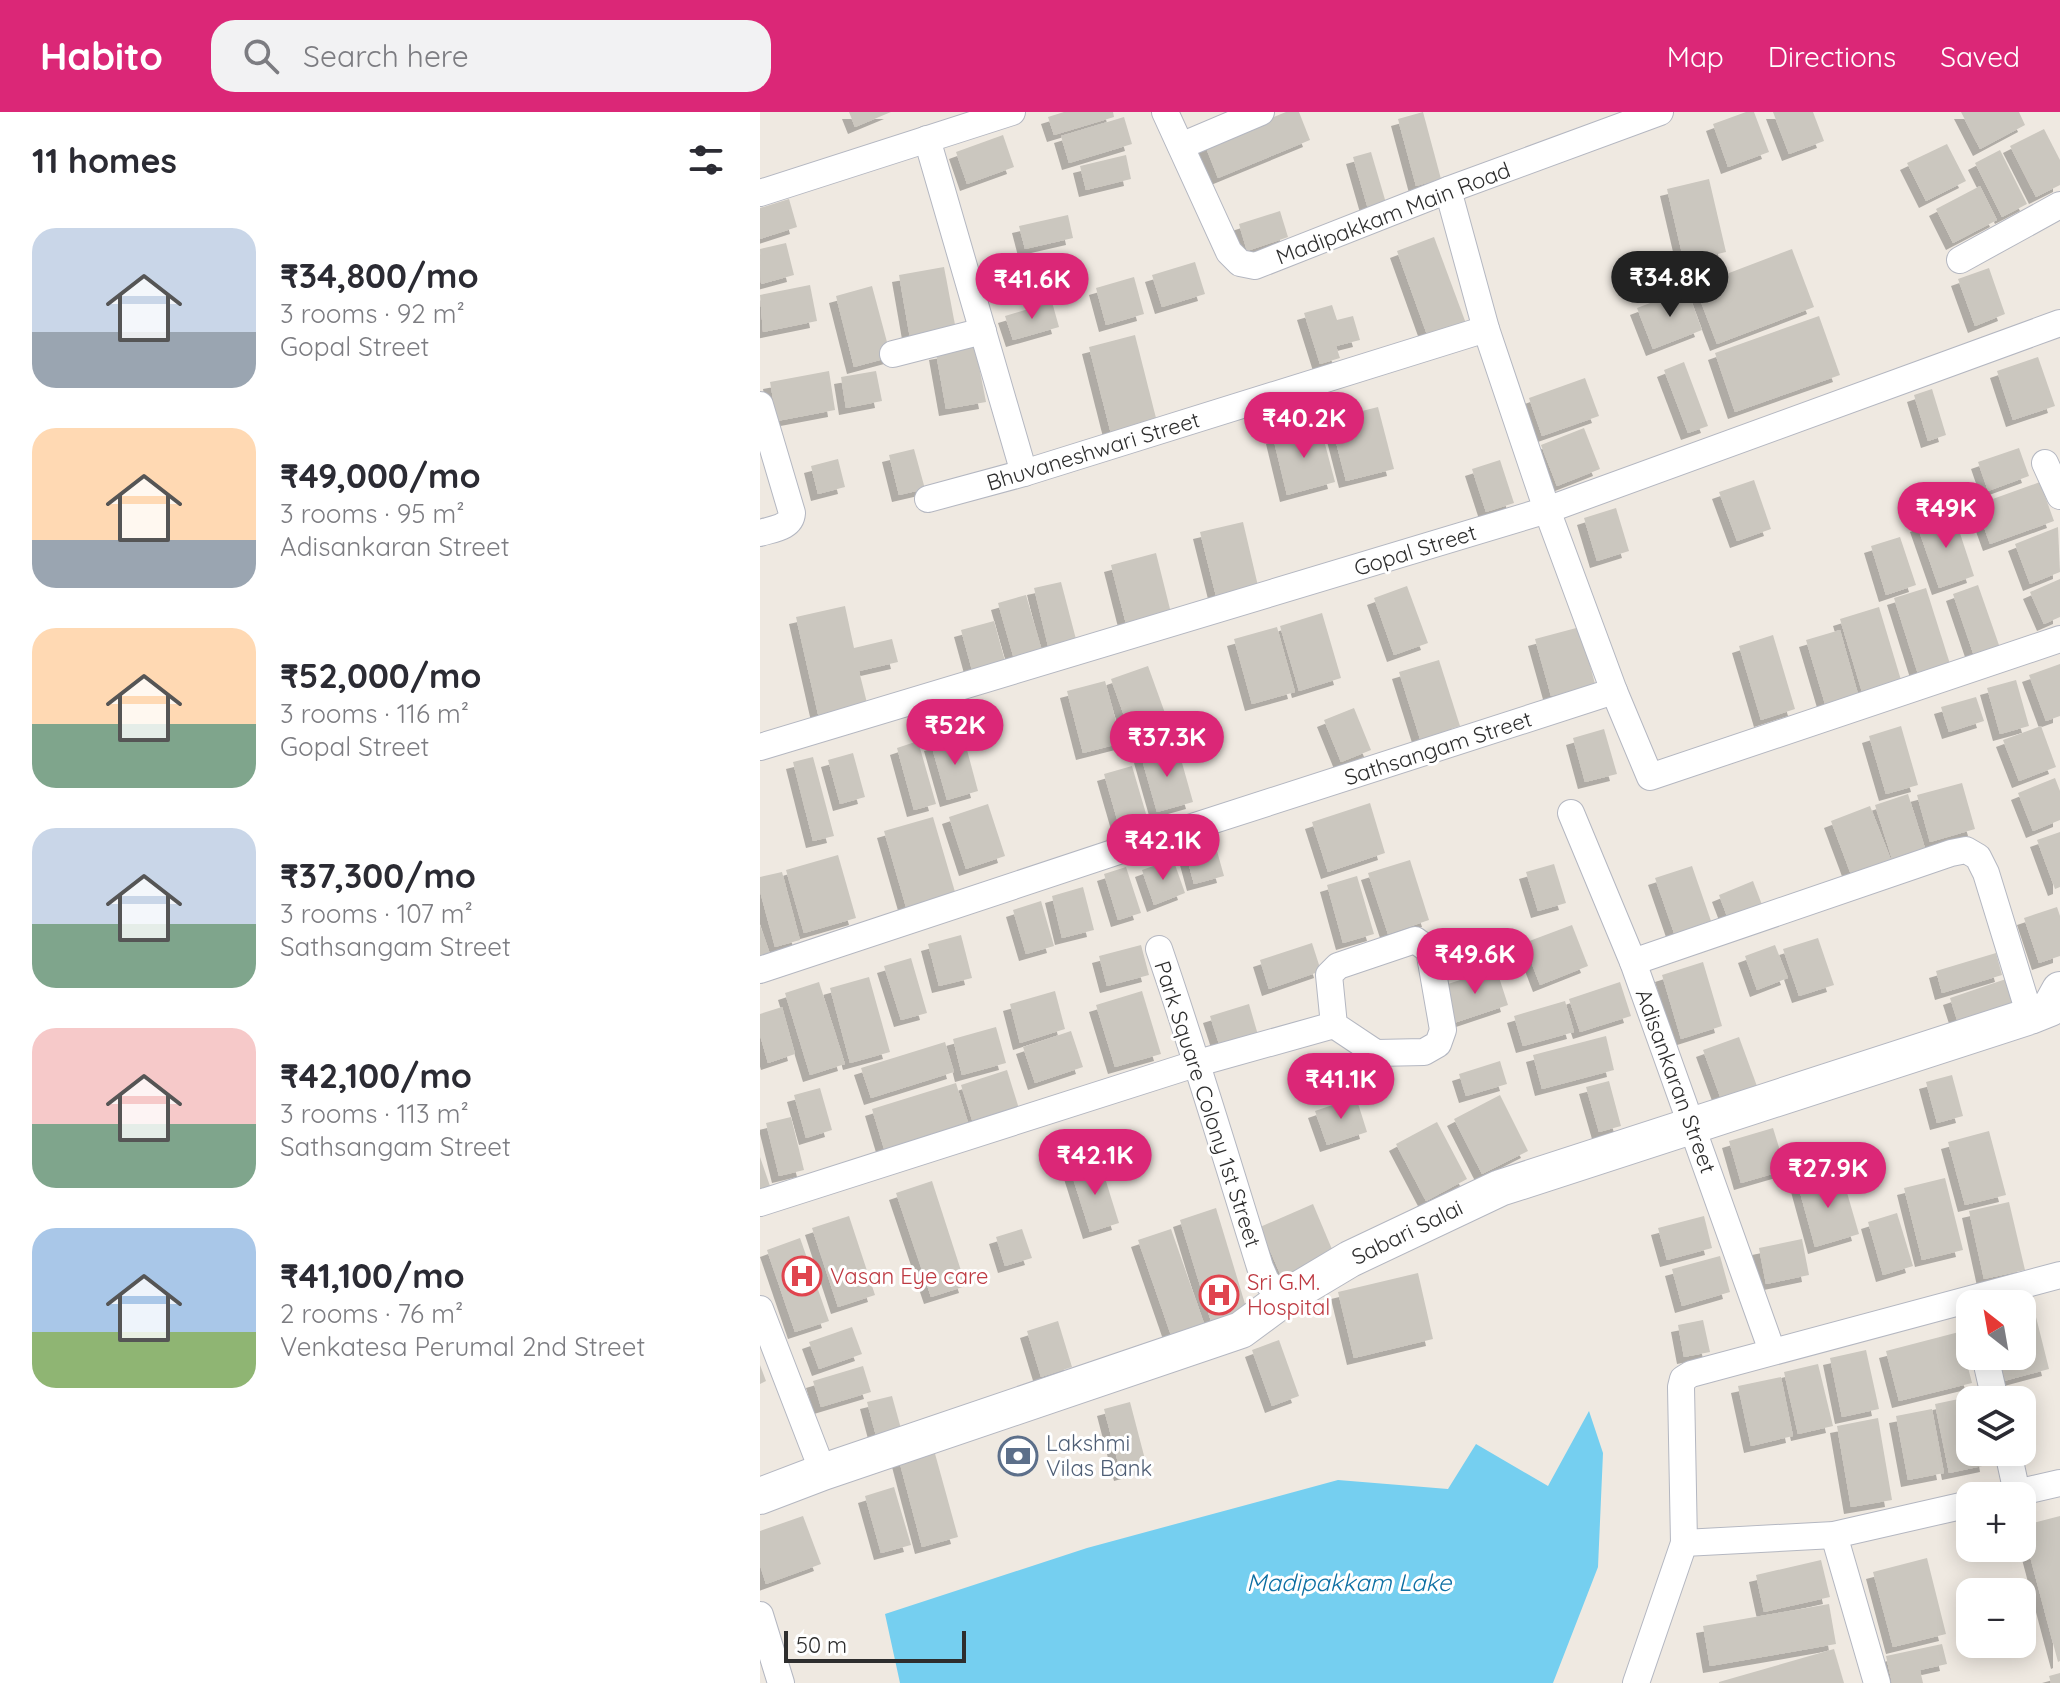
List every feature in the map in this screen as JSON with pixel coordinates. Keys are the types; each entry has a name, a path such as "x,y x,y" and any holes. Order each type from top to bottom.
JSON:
{"main road":[{"name":"Sabari Salai","path":"760,1496 1241,1330 1283,1299 1350,1259 1500,1188 2050,1008"}],"street":[{"path":"760,193 1012,112"},
{"name":"Madipakkam Main Road","path":"1165,112 1229,252 1240,263 1255,266 1448,190 1660,112"},
{"path":"1181,146 1261,112"},
{"path":"927,139 1024,473"},
{"path":"1448,190 1486,329 1547,510 1614,691 1650,777 2060,639"},
{"path":"1960,260 2060,205"},
{"name":"Gopal Street","path":"760,747 1547,510 2060,323"},
{"name":"Bhuvaneshwari Street","path":"928,499 1024,473 1486,329"},
{"path":"893,354 983,331"},
{"path":"760,405 792,513 787,524 760,533"},
{"path":"2045,463 2060,496"},
{"name":"Sathsangam Street","path":"760,970 1614,691"},
{"name":"Adisankaran Street","path":"1571,813 1633,962 1772,1351"},
{"path":"1633,962 1966,850 1978,857 2050,1008"},
{"path":"760,1203 1198,1063 1334,1025 1376,1053 1424,1052 1438,1044 1443,1030 1429,950 1415,940 1338,966 1329,975 1334,1025"},
{"name":"Park Square Colony 1st Street","path":"1159,949 1198,1063 1260,1267 1266,1281 1283,1299"},
{"path":"2007,1290 2060,1275"},
{"path":"1636,1683 1684,1543 1681,1383 1691,1374 1956,1304"},
{"path":"760,1309 823,1472"},
{"path":"2036,1488 2060,1483"},
{"path":"1684,1543 1834,1535 1956,1507"},
{"path":"1834,1535 1877,1683"},
{"path":"760,1615 781,1683"}],"water":[{"name":"Madipakkam Lake","path":"1589,1411 1603,1453 1598,1567 1553,1683 900,1683 885,1614 1087,1548 1338,1480 1448,1489 1476,1444 1548,1486"}],"building":[{"path":"849,112 891,112 855,127"},
{"path":"1064,112 1113,112 1114,117 1054,135 1048,117"},
{"path":"1286,112 1299,112 1310,140 1218,178 1205,145"},
{"path":"1423,112 1441,179 1416,186 1398,119"},
{"path":"1754,112 1769,152 1728,167 1713,124"},
{"path":"1773,112 1813,112 1824,141 1789,154"},
{"path":"1961,112 2019,112 2025,125 1980,149"},
{"path":"1124,117 1132,144 1069,163 1061,136"},
{"path":"2044,129 2060,160 2060,185 2036,197 2010,146"},
{"path":"1003,135 1014,167 967,184 956,152"},
{"path":"1947,144 1966,181 1926,201 1907,163"},
{"path":"2000,150 2027,204 2002,217 1975,163"},
{"path":"1371,152 1386,203 1368,209 1353,157"},
{"path":"1126,155 1131,179 1086,190 1080,166"},
{"path":"1709,179 1726,252 1684,262 1667,189"},
{"path":"1980,186 1997,220 1953,243 1936,209"},
{"path":"789,199 797,227 760,239 760,208"},
{"path":"1280,211 1288,237 1247,251 1239,224"},
{"path":"1068,215 1073,238 1025,249 1019,226"},
{"path":"1434,237 1468,329 1430,343 1397,251"},
{"path":"786,243 794,275 761,284 760,249"},
{"path":"1792,249 1814,307 1717,344 1695,286"},
{"path":"1195,262 1205,294 1162,307 1152,275"},
{"path":"944,267 956,330 910,338 899,275"},
{"path":"1989,268 2005,314 1975,326 1958,279"},
{"path":"1134,277 1144,314 1106,325 1096,288"},
{"path":"810,285 817,321 763,332 760,295"},
{"path":"872,286 891,357 854,367 836,296"},
{"path":"1687,289 1702,330 1653,349 1637,308"},
{"path":"1052,302 1059,327 1013,340 1005,316"},
{"path":"1332,305 1337,320 1353,316 1360,340 1336,346 1340,358 1320,364 1304,313"},
{"path":"1819,316 1840,375 1735,412 1715,353"},
{"path":"1135,335 1157,422 1111,434 1089,347"},
{"path":"975,346 986,402 946,409 936,353"},
{"path":"2038,357 2055,406 2013,420 1997,371"},
{"path":"1684,362 1708,426 1688,433 1664,370"},
{"path":"829,371 835,410 777,421 770,382"},
{"path":"876,371 882,401 846,408 841,377"},
{"path":"1585,378 1599,416 1542,436 1529,398"},
{"path":"1932,389 1946,435 1928,441 1914,395"},
{"path":"1378,407 1394,469 1346,481 1330,419"},
{"path":"1320,425 1335,482 1287,495 1273,437"},
{"path":"1584,428 1600,469 1557,486 1541,445"},
{"path":"2019,448 2029,476 1988,491 1978,462"},
{"path":"914,449 925,489 899,495 889,455"},
{"path":"838,459 845,487 818,494 811,466"},
{"path":"1500,460 1514,503 1486,512 1472,469"},
{"path":"1754,480 1771,529 1737,541 1719,492"},
{"path":"2040,482 2054,521 1990,544 1976,505"},
{"path":"1616,508 1629,551 1597,561 1584,518"},
{"path":"1953,512 1974,576 1939,588 1917,525"},
{"path":"1243,522 1258,586 1216,596 1200,532"},
{"path":"2058,527 2060,572 2030,584 2015,544"},
{"path":"1900,537 1916,585 1886,595 1871,546"},
{"path":"1156,553 1171,613 1126,624 1111,565"},
{"path":"2060,579 2060,617 2044,624 2030,592"},
{"path":"1061,582 1077,643 1049,650 1034,588"},
{"path":"1978,585 2000,648 1974,656 1953,594"},
{"path":"1407,586 1428,643 1394,655 1374,598"},
{"path":"1926,588 1950,664 1918,674 1894,598"},
{"path":"1026,595 1042,651 1014,659 998,603"},
{"path":"845,606 854,648 892,639 898,662 859,671 869,711 820,723 796,617"},
{"path":"1879,607 1901,680 1862,692 1840,619"},
{"path":"1322,613 1341,678 1299,691 1280,626"},
{"path":"994,621 1005,661 972,670 961,630"},
{"path":"1277,627 1295,692 1252,704 1234,639"},
{"path":"1580,627 1595,684 1551,696 1535,639"},
{"path":"1840,630 1858,694 1825,704 1806,640"},
{"path":"1773,635 1795,709 1761,720 1739,646"},
{"path":"1439,660 1460,726 1420,739 1399,672"},
{"path":"2060,664 2060,716 2046,721 2029,675"},
{"path":"1148,666 1170,727 1133,741 1111,679"},
{"path":"2016,680 2029,726 2000,734 1987,688"},
{"path":"1105,681 1122,743 1083,753 1067,691"},
{"path":"1976,697 1984,721 1949,732 1941,707"},
{"path":"1354,708 1371,750 1341,762 1324,720"},
{"path":"1901,726 1918,785 1886,794 1869,736"},
{"path":"2041,726 2056,767 2019,781 2003,740"},
{"path":"1604,729 1617,774 1585,782 1573,738"},
{"path":"963,735 978,791 947,800 931,744"},
{"path":"918,741 936,804 914,810 897,748"},
{"path":"1177,745 1193,802 1157,812 1141,756"},
{"path":"853,753 865,797 840,804 828,760"},
{"path":"813,757 834,836 813,841 793,762"},
{"path":"1132,766 1149,824 1121,833 1104,774"},
{"path":"2055,778 2060,791 2060,820 2033,831 2018,793"},
{"path":"1962,783 1975,829 1930,842 1917,795"},
{"path":"1908,794 1925,848 1892,859 1875,805"},
{"path":"1370,803 1385,853 1328,872 1312,822"},
{"path":"988,804 1005,856 966,869 949,817"},
{"path":"1870,806 1893,865 1853,880 1831,821"},
{"path":"933,817 955,892 906,907 884,831"},
{"path":"2060,832 2060,887 2055,889 2037,840"},
{"path":"1215,844 1224,876 1194,884 1185,851"},
{"path":"838,855 856,918 804,933 786,870"},
{"path":"1173,859 1185,893 1154,905 1142,870"},
{"path":"1410,860 1429,920 1388,934 1368,873"},
{"path":"1554,864 1566,903 1538,911 1526,872"},
{"path":"1692,866 1711,921 1674,933 1655,878"},
{"path":"1126,867 1141,913 1118,920 1104,874"},
{"path":"782,872 800,940 775,947 760,891 760,877"},
{"path":"1357,876 1374,934 1343,943 1327,885"},
{"path":"1753,881 1764,910 1730,924 1719,895"},
{"path":"1083,887 1094,930 1062,938 1052,896"},
{"path":"1041,901 1054,946 1026,954 1013,910"},
{"path":"2057,907 2060,916 2060,956 2039,963 2024,918"},
{"path":"760,925 770,954 760,957"},
{"path":"1572,925 1588,966 1540,985 1524,943"},
{"path":"961,935 972,978 939,986 928,944"},
{"path":"1818,938 1834,985 1799,996 1783,949"},
{"path":"1312,943 1321,971 1269,989 1260,960"},
{"path":"1141,945 1149,975 1107,986 1099,956"},
{"path":"1775,945 1788,978 1757,990 1745,956"},
{"path":"1996,953 2002,975 1942,993 1936,971"},
{"path":"911,958 927,1013 901,1020 884,966"},
{"path":"1703,962 1722,1026 1681,1039 1662,975"},
{"path":"1496,968 1508,1005 1454,1023 1442,986"},
{"path":"869,977 890,1052 850,1063 830,988"},
{"path":"2009,978 2020,1009 1960,1029 1950,998"},
{"path":"819,982 845,1064 810,1075 785,993"},
{"path":"1620,982 1631,1016 1580,1032 1569,999"},
{"path":"1055,991 1065,1029 1020,1043 1010,1004"},
{"path":"1142,991 1161,1054 1115,1067 1096,1005"},
{"path":"1565,1001 1574,1032 1523,1046 1514,1016"},
{"path":"1249,1004 1258,1035 1220,1047 1210,1016"},
{"path":"782,1007 795,1054 768,1063 760,1035 760,1014"},
{"path":"996,1027 1006,1063 962,1075 953,1039"},
{"path":"1071,1031 1083,1067 1035,1083 1023,1047"},
{"path":"1606,1036 1614,1070 1542,1089 1533,1055"},
{"path":"1739,1037 1758,1089 1722,1102 1703,1050"},
{"path":"945,1042 954,1072 871,1098 861,1068"},
{"path":"1334,1056 1343,1081 1310,1094 1301,1069"},
{"path":"1500,1061 1507,1084 1466,1096 1459,1074"},
{"path":"1007,1070 1020,1112 974,1126 961,1085"},
{"path":"1952,1075 1963,1116 1937,1123 1926,1082"},
{"path":"1609,1081 1621,1126 1599,1132 1586,1087"},
{"path":"956,1083 969,1126 885,1152 872,1109"},
{"path":"820,1088 832,1130 806,1138 794,1095"},
{"path":"1500,1095 1528,1151 1482,1174 1454,1119"},
{"path":"1356,1097 1367,1132 1327,1145 1315,1111"},
{"path":"791,1117 804,1170 779,1176 766,1123"},
{"path":"1437,1122 1467,1179 1426,1201 1396,1144"},
{"path":"1773,1128 1786,1170 1741,1183 1729,1141"},
{"path":"1989,1131 2006,1195 1965,1205 1948,1142"},
{"path":"760,1157 771,1189 760,1193"},
{"path":"1100,1162 1119,1223 1090,1232 1071,1172"},
{"path":"1841,1172 1859,1234 1815,1247 1798,1185"},
{"path":"1945,1178 1963,1250 1922,1260 1904,1188"},
{"path":"932,1181 966,1286 931,1297 896,1193"},
{"path":"2009,1202 2025,1270 1984,1279 1969,1211"},
{"path":"1313,1204 1334,1254 1281,1276 1260,1227"},
{"path":"1216,1208 1249,1317 1213,1328 1180,1220"},
{"path":"1897,1213 1913,1266 1883,1275 1868,1222"},
{"path":"849,1216 875,1295 838,1307 812,1228"},
{"path":"1704,1216 1712,1248 1667,1260 1658,1228"},
{"path":"1022,1229 1032,1258 1005,1266 996,1237"},
{"path":"1171,1229 1206,1329 1173,1341 1138,1240"},
{"path":"800,1238 829,1321 795,1332 767,1250"},
{"path":"1802,1239 1809,1275 1766,1284 1759,1248"},
{"path":"1720,1256 1730,1292 1682,1306 1672,1269"},
{"path":"1418,1273 1433,1339 1354,1358 1338,1292"},
{"path":"2036,1317 2049,1369 2004,1381 2001,1370 2036,1370"},
{"path":"1703,1320 1710,1352 1684,1357 1678,1325"},
{"path":"1058,1321 1072,1367 1041,1377 1027,1331"},
{"path":"852,1327 862,1354 819,1369 809,1342"},
{"path":"1956,1333 1956,1370 1969,1370 1972,1383 1899,1401 1886,1351"},
{"path":"1279,1340 1299,1396 1272,1406 1252,1350"},
{"path":"1866,1350 1879,1409 1842,1417 1830,1358"},
{"path":"1818,1364 1833,1426 1798,1434 1784,1372"},
{"path":"760,1365 766,1381 760,1384"},
{"path":"863,1366 871,1392 821,1407 813,1381"},
{"path":"1781,1377 1793,1436 1751,1446 1738,1386"},
{"path":"892,1396 903,1436 878,1443 867,1402"},
{"path":"1956,1400 1956,1466 1982,1466 1949,1473 1935,1404"},
{"path":"1130,1402 1147,1467 1121,1474 1104,1409"},
{"path":"1932,1409 1944,1473 1908,1480 1896,1416"},
{"path":"1878,1418 1892,1500 1851,1507 1837,1426"},
{"path":"934,1450 958,1537 922,1547 899,1460"},
{"path":"894,1487 911,1545 881,1553 865,1496"},
{"path":"803,1516 821,1564 766,1584 760,1565 760,1531"},
{"path":"2060,1516 2058,1662 2032,1562 2036,1562 2036,1522"},
{"path":"1927,1558 1946,1634 1893,1647 1873,1572"},
{"path":"1821,1560 1830,1597 1764,1612 1756,1575"},
{"path":"1829,1604 1836,1644 1710,1666 1703,1626"},
{"path":"1942,1644 1947,1664 1920,1670 1923,1683 1892,1683 1886,1656"},
{"path":"1834,1649 1844,1683 1719,1683 1719,1682"},
{"path":"2060,1673 2060,1683 2051,1683 2049,1676"}],"place":[{"name":"Vasan Eye care","path":"802,1276"},
{"name":"Sri G.M. Hospital","path":"1219,1295"},
{"name":"Lakshmi Vilas Bank","path":"1018,1456"}]}
